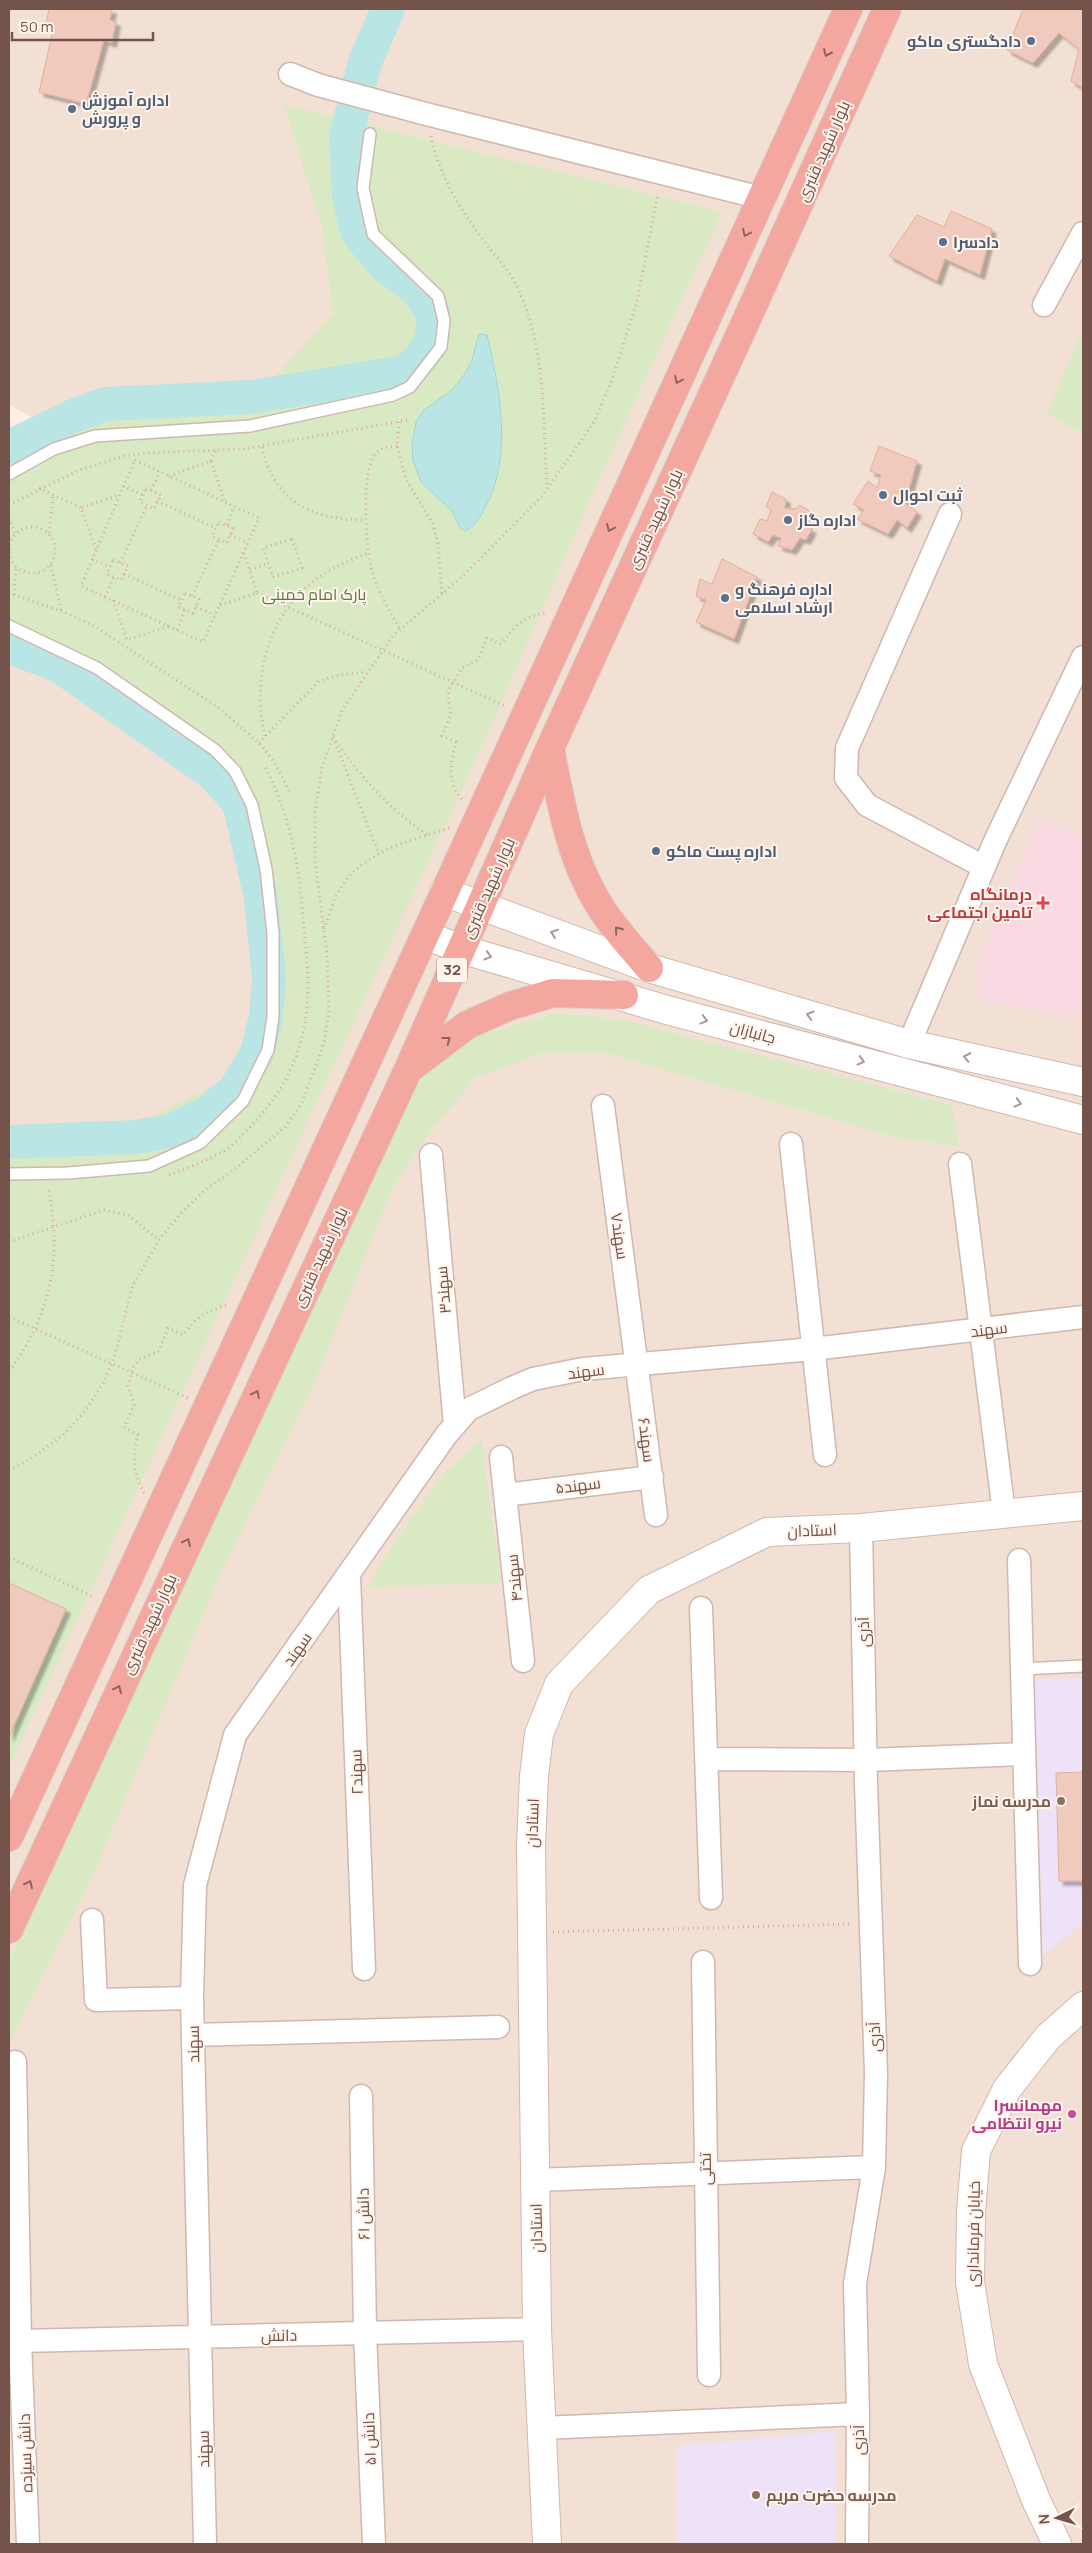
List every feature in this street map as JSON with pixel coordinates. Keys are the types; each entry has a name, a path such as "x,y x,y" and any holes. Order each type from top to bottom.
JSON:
{"highway":[{"name":"32","path":"9,1837 425,935 848,9"},
{"name":"بلوار شهید قنبری","path":"9,1929 105,1717 408,1070 550,748 887,9"},
{"path":"550,748 563,817 581,868 605,914 649,968"},
{"path":"408,1070 467,1025 510,1006 553,993 624,995"},
{"path":"71,1701 105,1717"}],"main road":[{"name":"جانبازان","path":"444,892 649,968 681,978 909,1044 1083,1082"},
{"name":"جانبازان","path":"425,935 461,949 624,995 667,1010 1083,1120"},
{"path":"667,1010 663,994 665,985 681,978"},
{"name":"استادان","path":"547,2544 538,2329 531,1932 534,1776 539,1734 559,1684 649,1590 767,1532 862,1528 1083,1506"},
{"name":"خیابان فرمانداری","path":"1057,2544 1036,2500 983,2364 970,2282 971,2212 976,2151 1007,2089 1048,2037 1083,2006"}],"street":[{"path":"290,74 318,85 762,198"},
{"path":"1044,305 1083,233"},
{"path":"950,514 847,748 846,778 867,805 984,867"},
{"path":"909,1044 984,867 1083,657"},
{"name":"سهند۷","path":"603,1106 638,1365"},
{"path":"791,1144 825,1455"},
{"name":"سهند۳","path":"431,1155 455,1425"},
{"path":"960,1164 1004,1513"},
{"name":"سهند","path":"205,2544 192,1998 195,1885 235,1735 455,1425 469,1410 533,1379 583,1369 813,1349 1083,1317"},
{"name":"سهند۶","path":"638,1365 656,1515"},
{"name":"سهند۴","path":"501,1457 523,1662"},
{"name":"سهند۵","path":"505,1495 652,1477"},
{"name":"آذری","path":"857,2544 858,2414 855,2284 874,2167 876,2073 870,1924 862,1528"},
{"path":"1019,1560 1030,1964"},
{"name":"سهند۲","path":"349,1575 364,1969"},
{"path":"701,1608 711,1898"},
{"path":"707,1759 866,1760 1023,1754"},
{"path":"92,1920 96,2000 192,1998"},
{"name":"تختی","path":"703,1962 704,2173 708,2375"},
{"path":"193,2035 498,2028"},
{"name":"دانش سیزده","path":"14,2062 20,2341 18,2510 28,2544"},
{"name":"دانش ۶۱","path":"361,2096 365,2333"},
{"path":"536,2180 874,2167"},
{"name":"دانش","path":"20,2341 538,2329"},
{"name":"دانش ۵۱","path":"365,2333 374,2544"},
{"path":"542,2428 858,2414"}],"lane":[{"path":"9,474 54,449 95,436 250,426 393,396 410,387 441,347 444,321 438,296 373,234 363,188 370,134"},
{"path":"9,626 96,668 215,750 235,771 252,805 266,869 273,933 273,1017 268,1050 243,1101 200,1142 149,1166 68,1174 9,1174"},
{"path":"1021,1669 1083,1666"}],"path":[{"path":"421,112 436,161 446,184 490,248 507,268 520,292 533,327 540,367 547,488"},
{"path":"9,1470 32,1458 63,1435 84,1411 103,1384 112,1363 134,1284 159,1240 181,1213 206,1189 231,1172 284,1127 302,1103 324,1043 329,1011 327,954 315,860 315,812 322,768 342,710 367,672 400,630 442,594 500,539 547,488 594,422 612,380 637,302 662,173"},
{"path":"9,505 39,488 79,470 134,455 262,447 408,420"},
{"path":"399,422 397,446 406,478 433,524 438,544 442,594"},
{"path":"397,446 380,449 374,455 366,497 365,520 368,553 378,588 400,630"},
{"path":"262,447 266,468 277,485 297,504 311,512 330,518 365,520"},
{"path":"169,476 211,460 216,450"},
{"path":"134,455 135,460 80,586 203,642 259,518 135,460"},
{"path":"211,460 225,502"},
{"path":"151,490 160,472"},
{"path":"123,486 143,495"},
{"path":"39,488 81,508 120,494"},
{"path":"146,488 161,495 154,509 140,502 143,495 146,488"},
{"path":"49,534 53,495"},
{"path":"158,501 216,528"},
{"path":"120,563 147,505"},
{"path":"227,525 234,506"},
{"path":"81,508 96,549"},
{"path":"9,518 15,535"},
{"path":"219,522 233,528 227,542 212,536 216,528 219,522"},
{"path":"28,527 43,529 49,534 55,548 55,555 50,565 34,574 26,573 16,567 10,557 9,550 15,535 28,527"},
{"path":"230,535 248,543"},
{"path":"192,596 219,539"},
{"path":"292,539 302,568 273,577 268,564 263,548 292,539"},
{"path":"244,552 257,593"},
{"path":"266,736 259,699 260,674 266,652 282,614 312,582 333,569 368,553"},
{"path":"92,559 110,567"},
{"path":"113,560 128,566 122,580 107,574 110,567 113,560"},
{"path":"250,570 268,564"},
{"path":"50,565 62,611"},
{"path":"14,594 16,567"},
{"path":"124,574 181,600"},
{"path":"105,597 114,577"},
{"path":"9,593 62,611 94,626 219,708 259,743 276,765 290,795"},
{"path":"185,593 199,599 192,614 178,607 181,600 185,593"},
{"path":"219,606 257,593 508,707"},
{"path":"113,600 127,640 125,646"},
{"path":"196,607 215,615"},
{"path":"177,630 185,610"},
{"path":"464,801 455,792 451,782 450,770 456,742 442,736 452,714 448,695 452,682 462,668 478,660 487,638 501,644 519,623 535,614 549,612"},
{"path":"127,640 169,626"},
{"path":"259,743 319,681 339,674 367,672"},
{"path":"333,736 353,766 378,795 394,810 428,835"},
{"path":"333,736 379,854"},
{"path":"160,1177 200,1164 229,1147 267,1110 282,1086 297,1055 305,1022 308,972 299,871 279,792 264,765"},
{"path":"324,932 343,884 356,868 379,854 452,827"},
{"path":"41,1184 58,1184"},
{"path":"9,1371 22,1354 47,1296 52,1272 52,1226 49,1184"},
{"path":"9,1242 104,1210 128,1215 159,1240"},
{"path":"145,1496 134,1470 133,1458 138,1435 124,1428 134,1405 128,1386 132,1372 140,1359 159,1351 168,1328 183,1336 193,1322 204,1313 214,1308 232,1305"},
{"path":"9,1317 190,1398"},
{"path":"9,1557 114,1606"},
{"path":"531,1932 870,1924"}],"shaded area":[{"path":"9,9 1083,9 1083,2544 9,2544 9,641 103,456 9,405"},
{"name":"درمانگاه تامین اجتماعی","path":"1039,818 1083,838 1083,1020 979,999 976,967"},
{"name":"مدرسه نماز","path":"1083,1678 1083,1923 1043,1955 1034,1679"},
{"name":"مدرسه حضرت مریم","path":"835,2431 836,2544 677,2544 677,2446"}],"green space":[{"name":"پارک امام خمینی","path":"284,104 722,212 592,495 486,737 9,1767 9,1153 39,1151 120,1132 252,1067 268,909 256,831 145,730 52,669 9,645 9,430 92,390 269,383 333,314 322,228"},
{"path":"1083,328 1083,434 1047,414"},
{"path":"555,1013 625,1020 952,1105 959,1146 898,1138 606,1053 541,1054 477,1077 435,1125 392,1189 316,1379 216,1584 91,1880 9,2043 9,1961 329,1263 409,1095 429,1071 480,1035"},
{"path":"481,1439 501,1583 369,1587 384,1558 442,1475"}],"water":[{"path":"479,334 487,335 492,356 499,400 501,445 499,467 494,488 479,518 472,527 465,531 460,528 452,511 421,482 413,461 412,444 416,422 424,410 452,390 464,375 472,360"}],"building":[{"path":"49,9 112,9 110,20 116,22 112,43 104,40 86,104 39,92 54,26 46,23"},
{"name":"دادگستری ماکو","path":"1023,9 1083,9 1083,88 1071,81 1079,49 1059,33 1033,63 1007,50"},
{"name":"دادسرا","path":"951,211 992,229 980,275 945,259 937,281 889,256 917,215 944,227"},
{"name":"ثبت احوال","path":"879,446 917,461 905,503 917,512 907,528 897,520 888,534 857,519 864,510 853,504 868,481 877,488 881,475 870,471"},
{"name":"اداره گاز","path":"772,492 786,499 785,508 795,509 800,505 811,512 806,526 812,529 806,540 800,538 792,550 778,546 781,538 773,535 768,542 753,534 760,519 767,521 771,510 766,507"},
{"name":"اداره فرهنگ و ارشاد اسلامی","path":"722,559 757,577 734,639 696,622 706,600 696,596 700,579 712,584"},
{"path":"9,1583 66,1609 9,1737"},
{"path":"1083,1772 1083,1881 1059,1881 1056,1773"}],"waterway":[{"path":"9,447 73,416 106,404 251,397 403,372 420,360 432,338 433,313 416,289 384,265 357,232 349,195 346,136 365,62 388,9"},
{"path":"9,647 58,665 212,773 239,803 260,893 269,977 266,1017 257,1053 235,1090 208,1112 173,1130 137,1137 9,1142"}],"place":[{"name":"دادگستری ماکو","path":"1031,41"},
{"name":"اداره آموزش و پرورش","path":"72,109"},
{"name":"دادسرا","path":"943,242"},
{"name":"ثبت احوال","path":"883,495"},
{"name":"اداره گاز","path":"788,520"},
{"name":"اداره فرهنگ و ارشاد اسلامی","path":"725,598"},
{"name":"اداره پست ماکو","path":"656,851"},
{"name":"درمانگاه تامین اجتماعی","path":"1043,903"},
{"name":"مدرسه نماز","path":"1061,1801"},
{"name":"مهمانسرا نیرو انتظامی","path":"1072,2114"},
{"name":"مدرسه حضرت مریم","path":"756,2495"}]}
